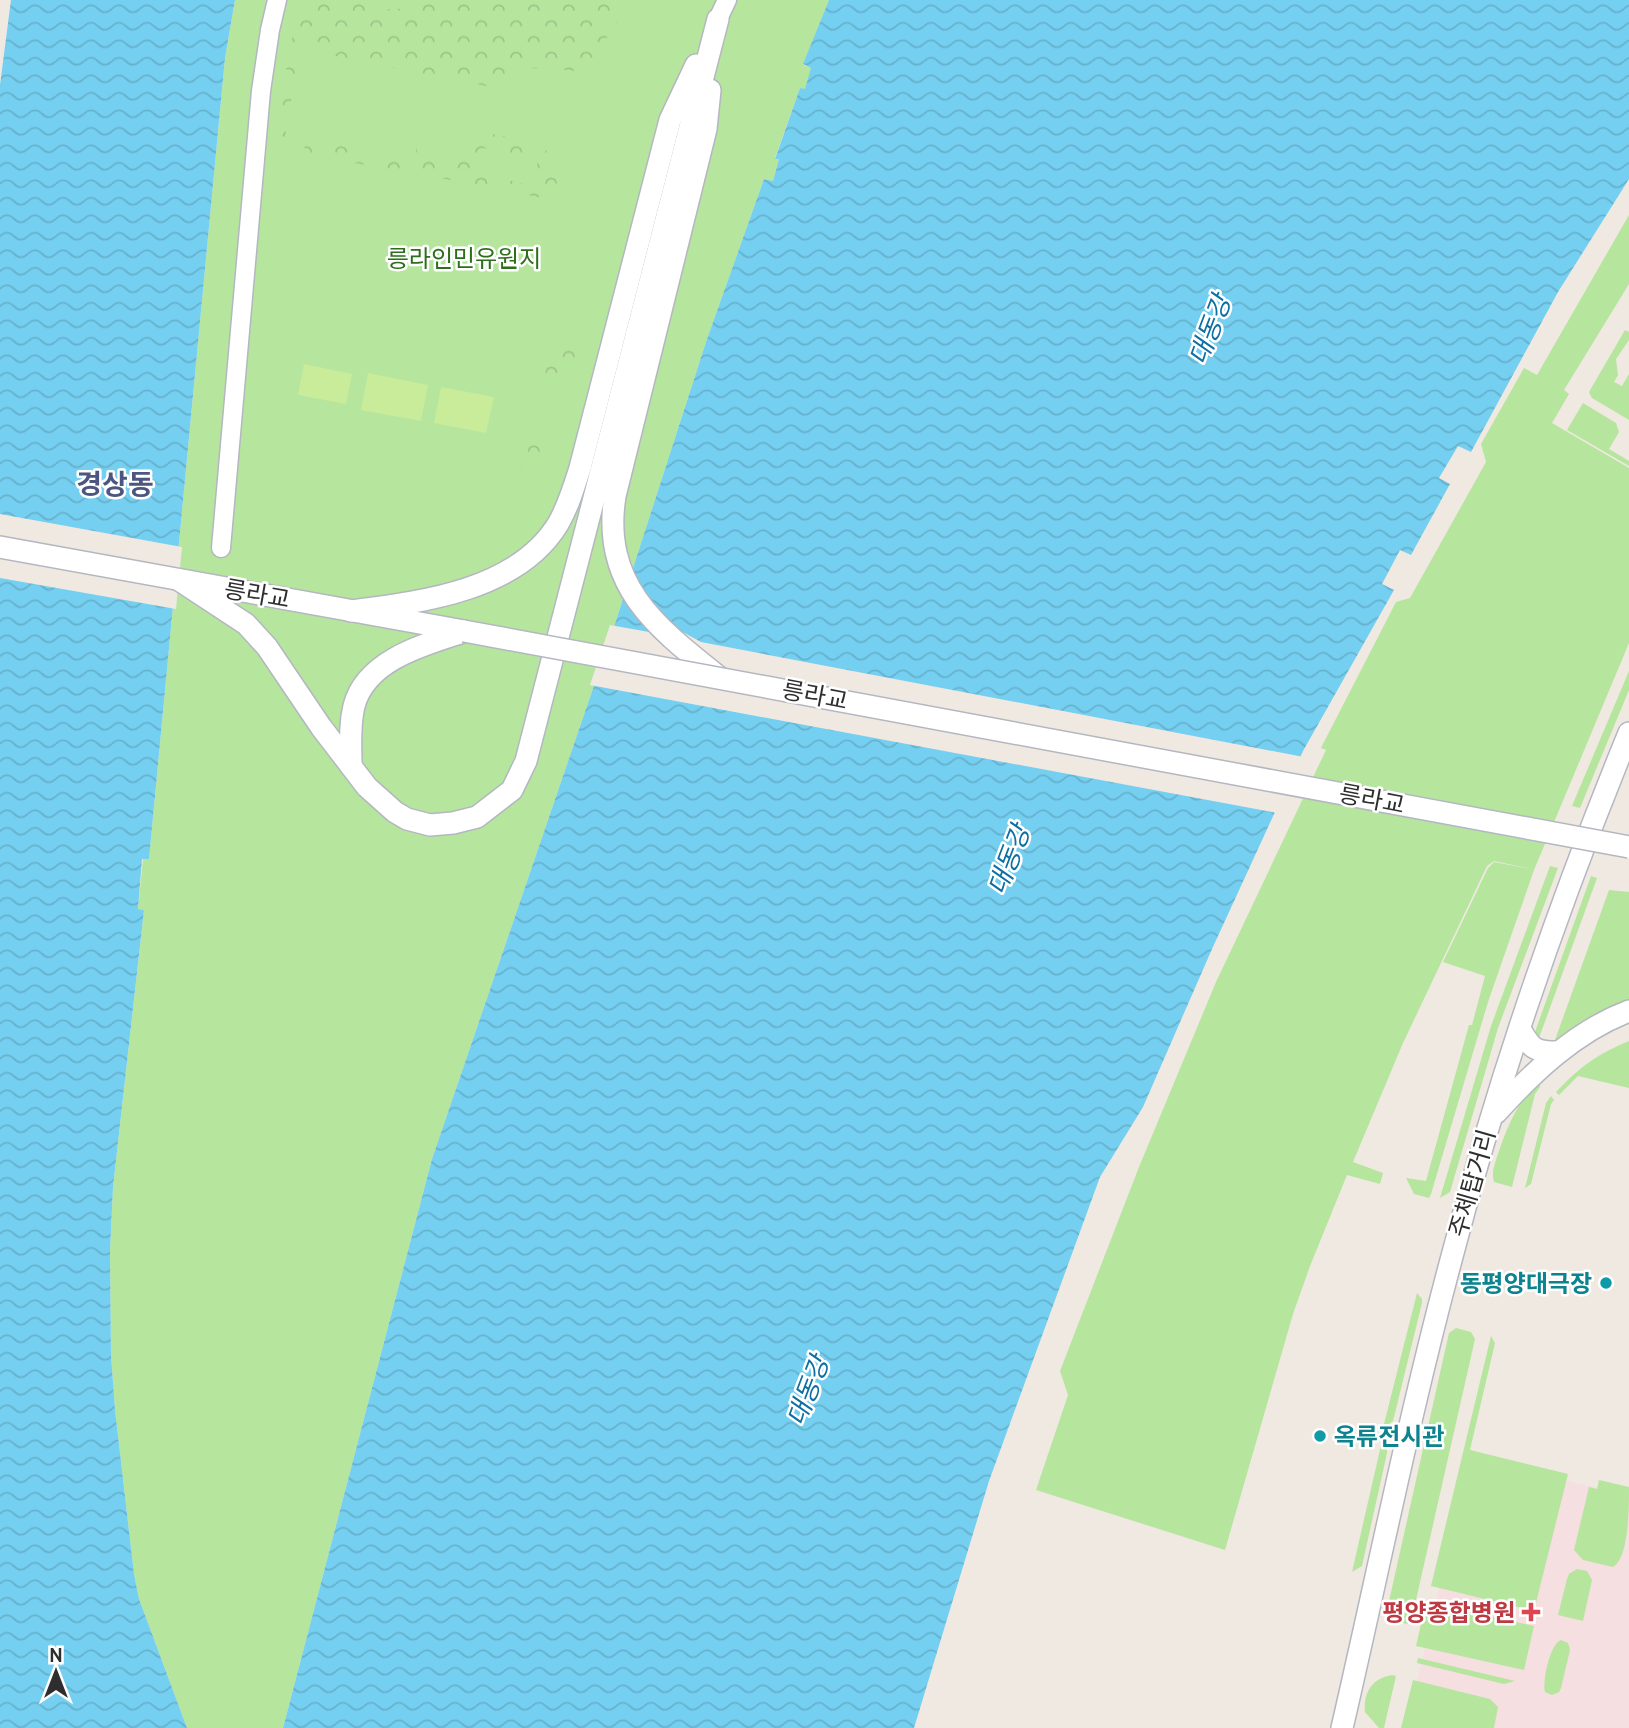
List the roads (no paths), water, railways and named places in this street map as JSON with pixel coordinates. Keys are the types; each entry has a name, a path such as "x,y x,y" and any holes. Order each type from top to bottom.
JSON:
{"main road":[{"path":"351,611 429,600 506,572 542,544 558,524 580,468 670,120 720,6"},
{"path":"719,677 682,648 651,618 629,586 619,568 614,549 612,514 706,129 720,6"},
{"path":"179,580 246,624 267,647 321,727 377,798 407,819 430,825 477,817 512,790 526,761 720,6"},
{"name":"릉라교","path":"0,547 719,677 1629,847"},
{"path":"351,766 351,727 355,704 368,681 378,670 405,654 464,631"},
{"name":"주체탑거리","path":"1342,1728 1439,1306 1490,1119 1539,968 1598,807 1629,733"},
{"path":"1490,1119 1517,1089 1557,1052 1582,1035 1629,1011"},
{"path":"1520,1029 1529,1045 1541,1052 1557,1052"}],"street":[{"path":"221,548 261,91 277,0"}],"water":[{"path":"11,0 235,0 225,58 149,859 142,859 138,909 144,910 113,1187 110,1251 111,1355 115,1410 134,1574 139,1599 187,1728 0,1728 0,85"},
{"name":"대동강","path":"829,0 1629,0 1629,179 1558,292 1471,452 1458,446 1439,478 1450,484 1411,555 1400,550 1382,584 1394,590 1303,751 1143,1107 1100,1177 989,1481 914,1728 283,1728 432,1159 613,630 707,339 764,179 773,181 779,159 775,159 800,88 805,89 811,68 803,64"}],"place":[{"name":"동평양대극장","path":"1606,1283"},
{"name":"옥류전시관","path":"1320,1436"},
{"name":"평양종합병원","path":"1531,1612"}],"district":[{"name":"경상동","path":"115,484"}],"park label":[{"name":"릉라인민유원지","path":"464,258"}]}
